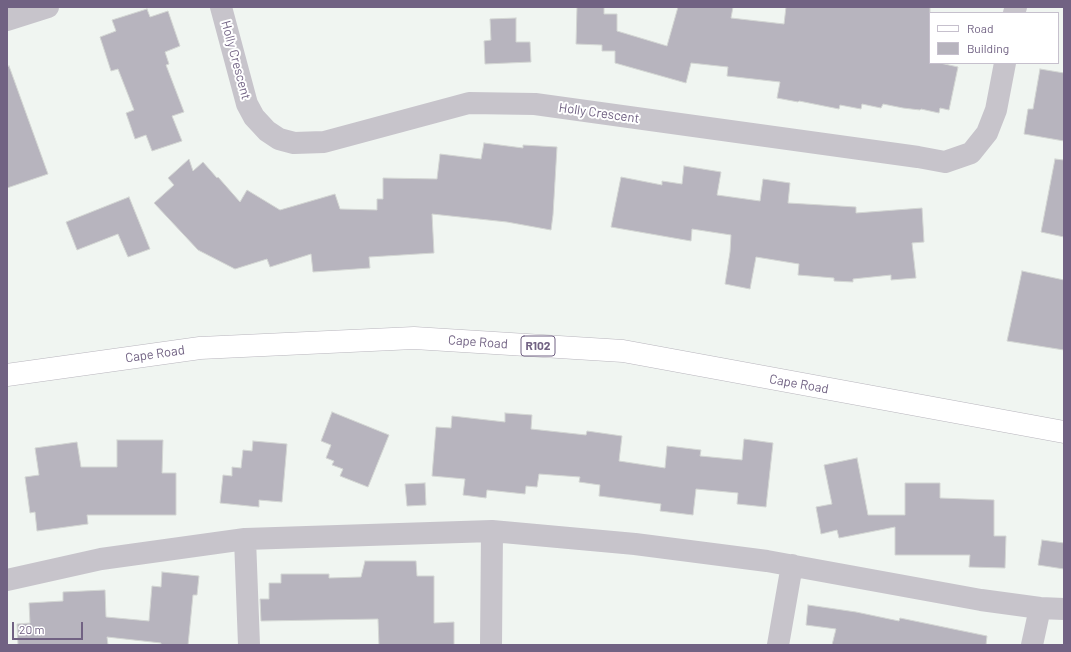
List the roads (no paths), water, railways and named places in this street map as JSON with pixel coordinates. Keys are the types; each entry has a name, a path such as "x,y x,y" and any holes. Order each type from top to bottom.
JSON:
{"main road":[{"name":"Cape Road","path":"7,375 200,348 414,338 623,351 1064,432"}],"street":[{"path":"7,20 48,7"},
{"name":"Holly Crescent","path":"221,7 247,104 254,117 267,131 280,139 294,143 324,142 469,104 535,104 945,162 971,153 987,133 996,110 1005,64"},
{"path":"491,645 492,531"},
{"path":"7,580 101,559 245,539 492,531 642,545 767,561 981,600 1040,608 1064,609"},
{"path":"245,539 249,645"},
{"path":"778,645 792,565"},
{"path":"1032,645 1040,608"}]}
